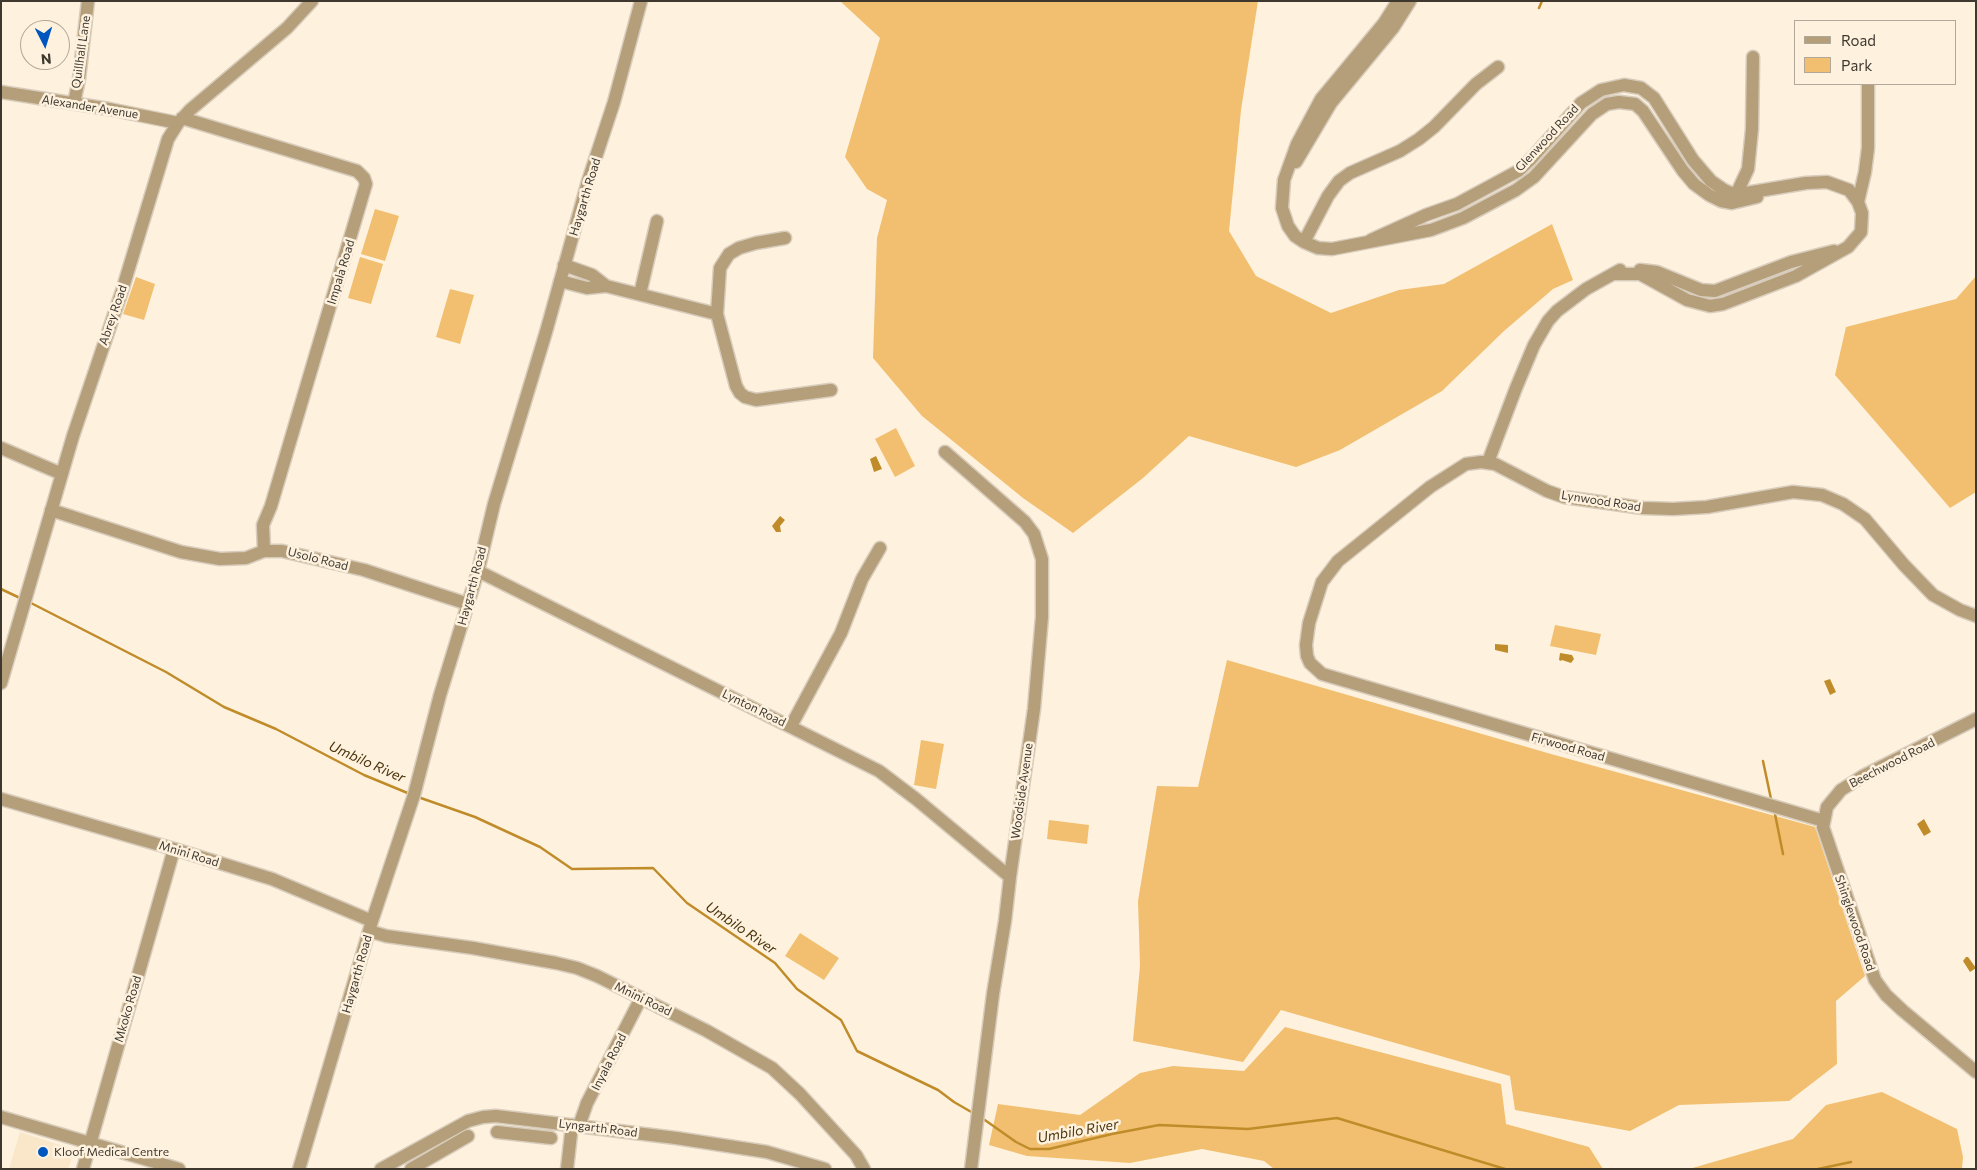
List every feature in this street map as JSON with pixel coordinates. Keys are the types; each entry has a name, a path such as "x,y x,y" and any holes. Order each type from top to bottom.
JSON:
{"street":[{"name":"Quillhall Lane","path":"74,103 79,80 88,1"},
{"name":"Abrey Road","path":"1,683 62,474 122,291 166,147 180,121 199,101 287,28 312,1"},
{"name":"Haygarth Road","path":"299,1169 371,926 421,771 440,695 478,571 485,536 614,102 641,1"},
{"path":"1398,1 1384,23 1321,99 1297,144 1284,180 1282,201 1285,219 1292,233 1304,242 1328,196 1339,181 1350,173 1400,151 1419,139 1434,127 1476,84 1498,67"},
{"path":"1284,190 1294,166 1331,104 1393,28 1410,1"},
{"path":"1488,462 1534,345 1548,321 1566,304 1613,274 1623,270 1651,270 1701,290 1714,291 1791,262 1844,249 1861,232 1862,213 1858,202 1845,188 1827,182 1806,183 1773,190 1748,200 1734,198 1748,170 1752,129 1753,58"},
{"name":"Glenwood Road","path":"1371,240 1426,215 1457,204 1518,171 1581,103 1595,93 1615,86 1633,85 1654,98 1703,173 1734,198"},
{"path":"1858,202 1868,148 1868,85"},
{"name":"Alexander Avenue","path":"1,92 180,121"},
{"name":"Glenwood Road","path":"1304,242 1318,248 1332,249 1440,228 1463,218 1534,177 1598,110 1607,104 1619,102 1634,104 1643,111 1683,171 1694,184 1714,199 1734,198"},
{"name":"Impala Road","path":"180,121 357,171 363,176 366,184 282,468 263,525 264,551"},
{"path":"640,294 657,221"},
{"path":"785,238 739,248 729,254 722,263 719,274 717,314 737,390 745,397 756,400 832,390"},
{"path":"564,265 592,275 606,286"},
{"path":"560,281 588,288 606,286 717,314"},
{"path":"1,448 62,474"},
{"name":"Woodside Avenue","path":"945,452 1025,522 1034,534 1042,559 1042,617 1039,671 1010,877 1006,921 993,994 980,1089 971,1169"},
{"name":"Lynwood Road","path":"1315,669 1307,656 1306,636 1320,586 1333,566 1450,473 1466,464 1476,462 1488,462 1507,469 1553,493 1588,501 1643,508 1707,507 1793,492 1822,495 1843,504 1865,518 1904,565 1933,595 1960,610 1976,616"},
{"name":"Usolo Road","path":"51,510 189,554 220,559 251,556 264,551 282,551 364,570 468,604"},
{"path":"791,726 841,634 862,578 880,548"},
{"name":"Lynton Road","path":"478,571 880,771 1010,877"},
{"name":"Firwood Road","path":"1315,669 1322,674 1346,682 1824,821"},
{"name":"Beechwood Road","path":"1824,821 1830,802 1840,790 1863,776 1976,719"},
{"name":"Mnini Road","path":"1,799 174,848 272,879 371,926 386,936 473,948 568,965 597,976 707,1031 772,1068 791,1084 850,1148 864,1169"},
{"name":"Shinglewood Road","path":"1824,821 1824,833 1875,980 1886,995 1902,1010 1976,1072"},
{"name":"Mkoko Road","path":"83,1169 174,848"},
{"name":"Inyala Road","path":"567,1169 575,1126 641,998"},
{"name":"Lyngarth Road","path":"381,1169 460,1125 477,1118 496,1116 676,1138 767,1152 825,1169"},
{"path":"1,1118 179,1169"},
{"path":"532,1135 534,1120"},
{"path":"497,1132 551,1138"},
{"path":"411,1169 468,1136"},
{"path":"436,1138 443,1151"}],"shaded area":[{"path":"876,456 882,469 874,472 870,459"},
{"path":"780,516 785,520 780,526 781,532 776,532 772,526"},
{"path":"1495,644 1508,645 1508,653 1495,650"},
{"path":"1560,653 1572,655 1574,659 1571,663 1561,661 1559,660"},
{"path":"1830,679 1836,692 1830,695 1824,681"},
{"path":"1924,819 1931,832 1924,836 1917,824"},
{"path":"1966,957 1976,968 1970,972 1963,961"},
{"name":"Kloof Medical Centre","path":"20,1132 72,1149 73,1154 68,1169 9,1169"}],"green space":[{"path":"840,1 1258,1 1241,110 1229,231 1256,276 1331,313 1399,290 1444,284 1552,224 1573,280 1553,289 1504,331 1442,391 1340,450 1296,467 1189,436 1143,478 1073,533 1023,498 922,416 873,358 877,238 887,200 867,189 845,157 880,38"},
{"path":"375,209 399,216 385,261 361,254"},
{"path":"360,257 383,264 371,304 348,298"},
{"path":"1976,276 1976,492 1950,508 1835,375 1846,327 1956,299"},
{"path":"136,277 155,284 144,320 123,314"},
{"path":"450,289 474,295 460,344 436,337"},
{"path":"896,428 915,466 895,477 875,439"},
{"path":"1555,625 1601,634 1596,655 1550,646"},
{"path":"1227,660 1551,754 1815,827 1865,976 1836,1001 1837,1064 1789,1101 1679,1105 1630,1131 1515,1110 1510,1076 1281,1010 1243,1062 1133,1041 1140,966 1138,901 1157,786 1198,787"},
{"path":"921,740 944,744 936,789 914,785"},
{"path":"1049,820 1089,825 1087,844 1047,839"},
{"path":"800,933 839,958 824,980 785,956"},
{"path":"1285,1027 1501,1084 1506,1124 1589,1147 1603,1169 1274,1169 1264,1161 1202,1149 1130,1163 1027,1156 989,1145 998,1104 1080,1115 1140,1073 1173,1066 1244,1071"},
{"path":"1882,1092 1957,1129 1963,1157 1962,1169 1689,1169 1793,1139 1826,1105"}],"waterway":[{"path":"1539,8 1542,1"},
{"name":"Umbilo River","path":"1,589 22,599"},
{"name":"Umbilo River","path":"29,602 166,672 224,707 276,729 364,775 410,794"},
{"path":"1763,761 1771,799"},
{"name":"Umbilo River","path":"418,797 475,817 540,847 572,869 653,868 687,903 775,963 797,989 841,1020 857,1051 938,1090 973,1113"},
{"path":"1775,814 1783,854"},
{"name":"Umbilo River","path":"982,1118 1016,1142 1030,1149 1049,1149 1159,1125 1248,1129 1337,1118 1505,1169"},
{"name":"Umbilo River","path":"1818,1169 1851,1162"}],"place":[{"name":"Kloof Medical Centre","path":"43,1152"}]}
